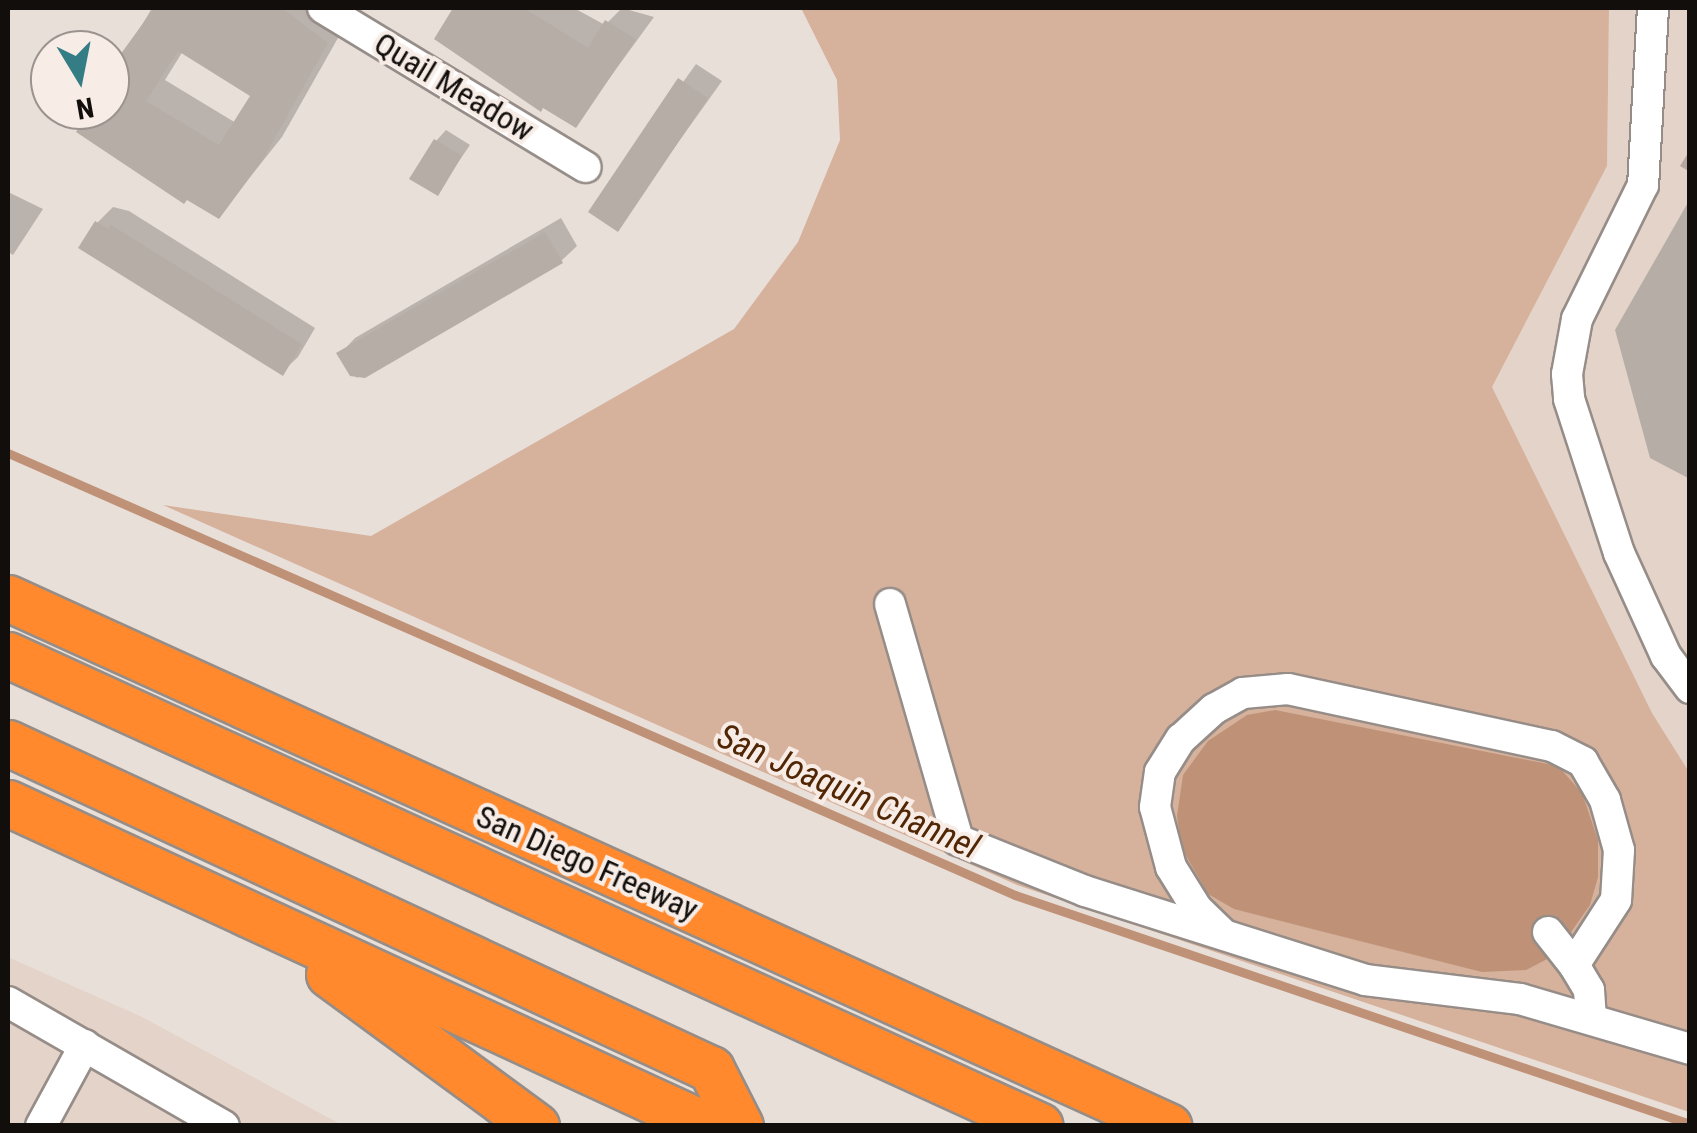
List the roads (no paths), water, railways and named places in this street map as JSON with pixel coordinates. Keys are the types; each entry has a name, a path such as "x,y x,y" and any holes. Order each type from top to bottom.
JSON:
{"highway":[{"name":"San Diego Freeway","path":"8,598 1168,1126"},
{"name":"San Diego Freeway","path":"8,655 1040,1126"},
{"path":"8,743 712,1068 740,1126"},
{"path":"8,803 708,1126"},
{"path":"251,917 536,1126"}],"street":[{"name":"Quail Meadow","path":"323,8 586,167"},
{"path":"1653,8 1643,185 1578,319 1567,374 1569,398 1619,553 1666,656 1690,688"},
{"path":"890,604 958,840 1085,891 1365,980 1520,1000 1591,1017 1690,1049"},
{"path":"1224,934 1197,909 1158,838 1160,772 1181,739 1214,709 1243,693 1288,689 1552,746 1583,762 1605,800 1620,850 1616,900 1574,964"},
{"path":"1548,932 1590,990 1591,1017"},
{"path":"8,1002 224,1126"},
{"path":"41,1126 85,1044"}],"waterway":[{"name":"San Joaquin Channel","path":"8,453 1015,895 1690,1124"}]}
